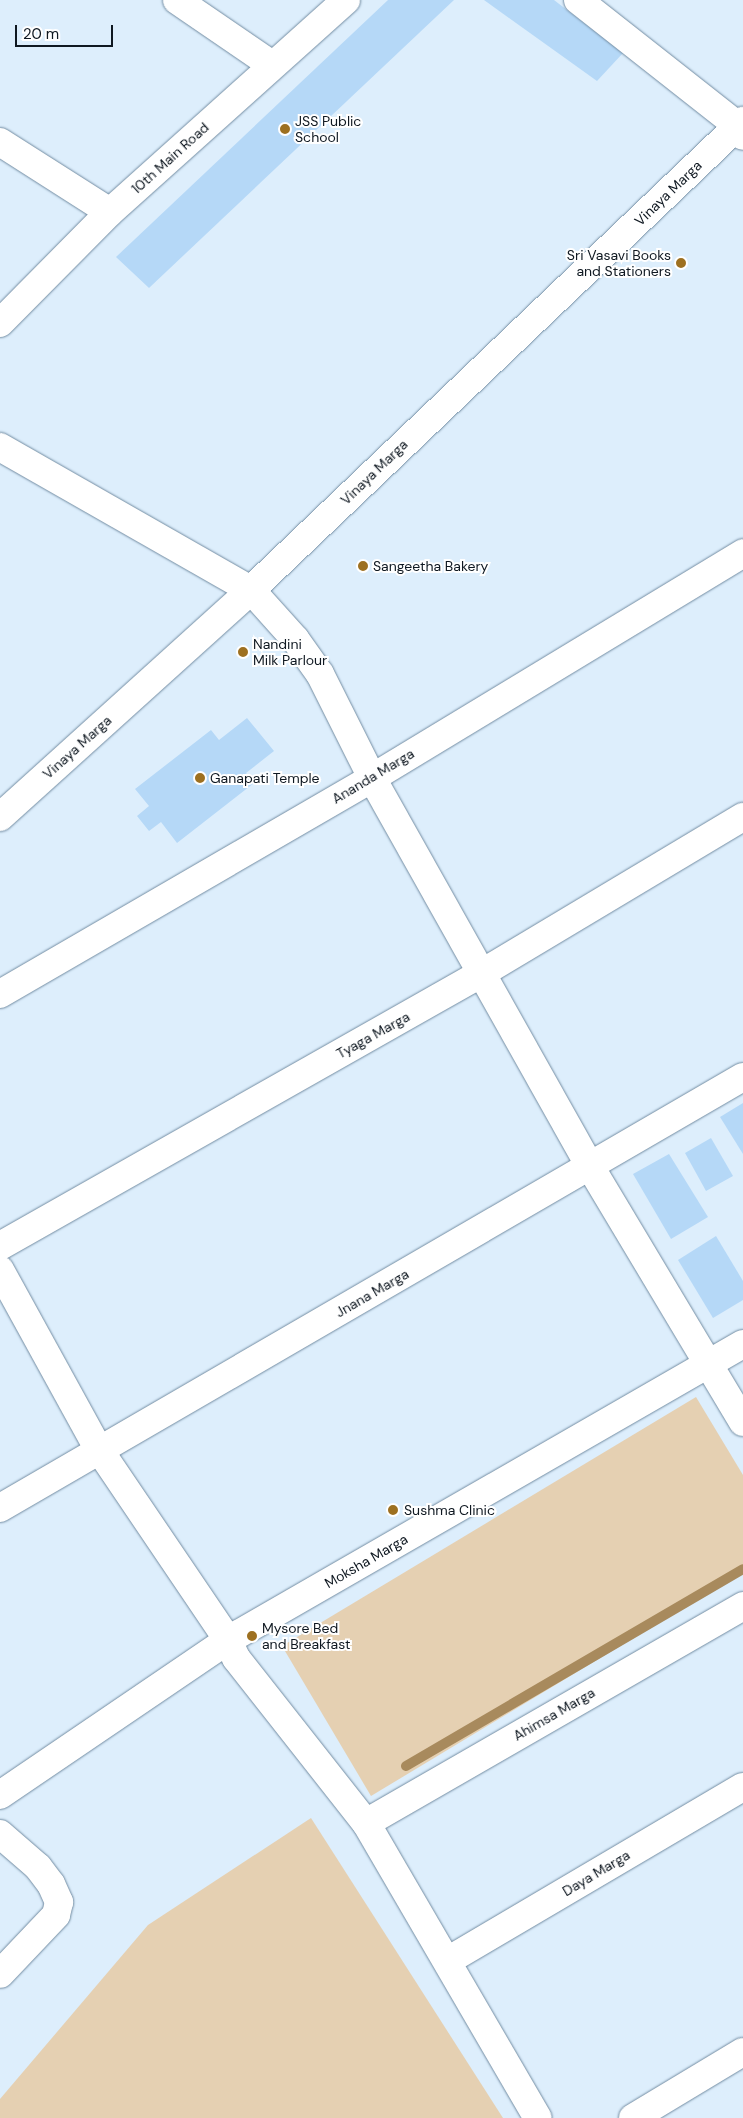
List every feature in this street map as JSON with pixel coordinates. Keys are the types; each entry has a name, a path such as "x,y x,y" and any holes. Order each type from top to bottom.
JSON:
{"street":[{"path":"177,0 272,65"},
{"name":"10th Main Road","path":"0,323 110,212 346,0"},
{"path":"578,0 741,128"},
{"name":"Vinaya Marga","path":"0,817 251,590 741,128"},
{"path":"0,142 110,212"},
{"path":"0,447 251,590 320,674 372,778 591,1168 743,1422"},
{"name":"Ananda Marga","path":"0,994 372,778 743,553"},
{"name":"Tyaga Marga","path":"0,1246 482,973 743,816"},
{"name":"Jnana Marga","path":"0,1508 98,1448 591,1168 743,1078"},
{"path":"0,1270 98,1448 228,1640 236,1658 366,1823 449,1960 538,2118"},
{"name":"Moksha Marga","path":"0,1795 228,1640 743,1344"},
{"name":"Ahimsa Marga","path":"366,1823 743,1606"},
{"name":"Daya Marga","path":"449,1960 743,1786"},
{"path":"0,1834 51,1884 59,1902 56,1915 0,1974"},
{"path":"633,2118 743,2052"}],"shaded area":[{"path":"696,1397 743,1475 743,1572 371,1796 282,1646"},
{"path":"311,1818 503,2118 0,2118 0,2099 148,1925"}],"building":[{"name":"JSS Public School","path":"388,0 454,0 149,288 116,257"},
{"path":"484,0 554,0 623,53 597,81"},
{"name":"Ganapati Temple","path":"247,718 274,751 246,773 254,783 177,843 161,822 149,831 137,816 149,806 135,789 211,730 219,740"},
{"path":"743,1103 743,1154 720,1117"},
{"path":"711,1138 733,1176 706,1191 685,1153"},
{"path":"669,1154 708,1217 671,1239 633,1174"},
{"path":"716,1236 743,1281 743,1300 713,1318 678,1260"}],"waterway":[{"path":"406,1766 743,1569"}],"place":[{"name":"JSS Public School","path":"285,129"},
{"name":"Sri Vasavi Books and Stationers","path":"681,263"},
{"name":"Sangeetha Bakery","path":"363,566"},
{"name":"Nandini Milk Parlour","path":"243,652"},
{"name":"Ganapati Temple","path":"200,778"},
{"name":"Sushma Clinic","path":"393,1510"},
{"name":"Mysore Bed and Breakfast","path":"252,1636"}]}
